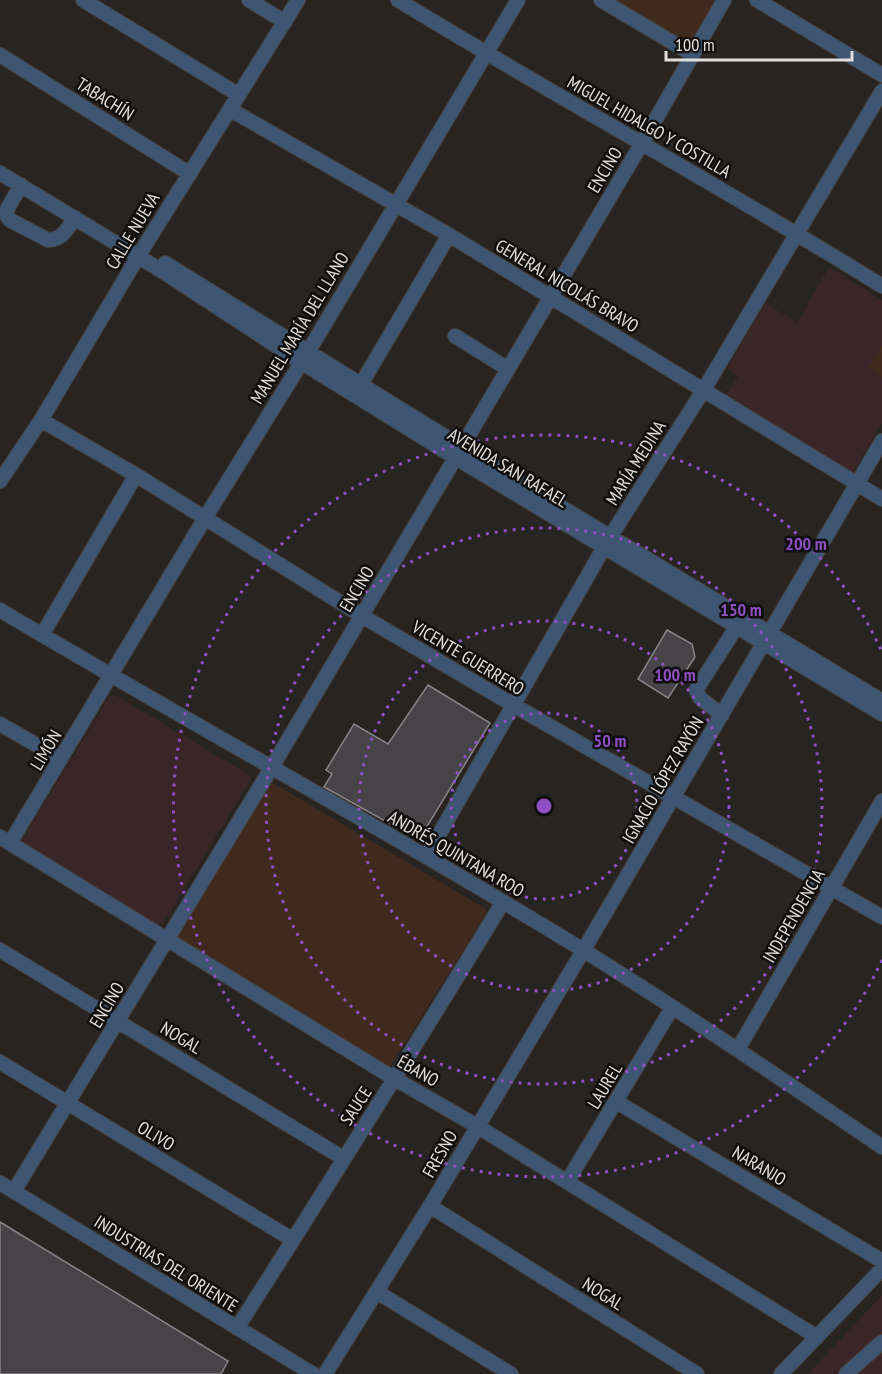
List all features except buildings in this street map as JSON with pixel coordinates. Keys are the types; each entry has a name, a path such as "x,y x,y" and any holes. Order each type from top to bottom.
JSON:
{"street":[{"path":"83,0 239,95"},
{"path":"249,0 285,22"},
{"name":"CALLE NUEVA","path":"0,481 41,420 140,253 298,0"},
{"name":"MIGUEL HIDALGO Y COSTILLA","path":"398,0 486,54 797,233 882,286"},
{"name":"MANUEL MARÍA DEL LLANO","path":"112,675 518,0"},
{"path":"601,0 692,54"},
{"name":"ENCINO","path":"14,1191 272,767 642,143 724,0"},
{"path":"758,0 882,75"},
{"name":"TABACHÍN","path":"0,55 190,174"},
{"name":"MARÍA MEDINA","path":"426,857 608,542 703,391 882,91"},
{"name":"GENERAL NICOLÁS BRAVO","path":"231,110 449,235 882,499"},
{"name":"AVENIDA SAN RAFAEL","path":"0,173 119,245 140,253 357,390 740,622 882,701"},
{"path":"21,185 5,213 10,220 48,240 54,240 60,237 75,218"},
{"path":"357,390 449,235"},
{"path":"455,336 508,369"},
{"name":"VICENTE GUERRERO","path":"41,420 136,475 362,616 882,917"},
{"name":"IGNACIO LÓPEZ RAYÓN","path":"584,951 882,441"},
{"path":"42,635 136,475"},
{"name":"ANDRÉS QUINTANA ROO","path":"0,610 584,951 738,1049 882,1147"},
{"path":"722,715 700,698 696,690 740,622"},
{"name":"AVENIDA SAN RAFAEL","path":"767,638 882,714"},
{"name":"LIMÓN","path":"5,840 61,759 112,675"},
{"path":"0,724 61,759"},
{"name":"INDEPENDENCIA","path":"738,1049 882,801"},
{"name":"ÉBANO","path":"5,840 395,1079 477,1126 817,1337"},
{"name":"SAUCE","path":"237,1328 395,1079 503,902"},
{"name":"NOGAL","path":"0,950 343,1158"},
{"name":"FRESNO","path":"325,1374 430,1206 584,951"},
{"name":"LAUREL","path":"567,1182 672,1008"},
{"name":"OLIVO","path":"0,1062 293,1240"},
{"name":"NARANJO","path":"617,1102 882,1262"},
{"name":"INDUSTRIAS DEL ORIENTE","path":"0,1183 314,1374"},
{"name":"NOGAL","path":"430,1206 697,1374"},
{"path":"781,1374 882,1269"},
{"path":"377,1292 511,1374"},
{"path":"846,1374 882,1342"}],"shaded area":[{"path":"605,0 717,0 691,45 682,46"},
{"path":"829,267 882,300 882,423 850,476 725,398 738,376 727,369 765,303 797,322"},
{"path":"882,345 882,377 868,368"},
{"path":"115,695 251,776 164,922 156,925 23,844 22,840 109,697"},
{"path":"268,784 275,784 486,909 486,914 389,1068 176,938"},
{"path":"882,1295 882,1374 808,1374"}]}
